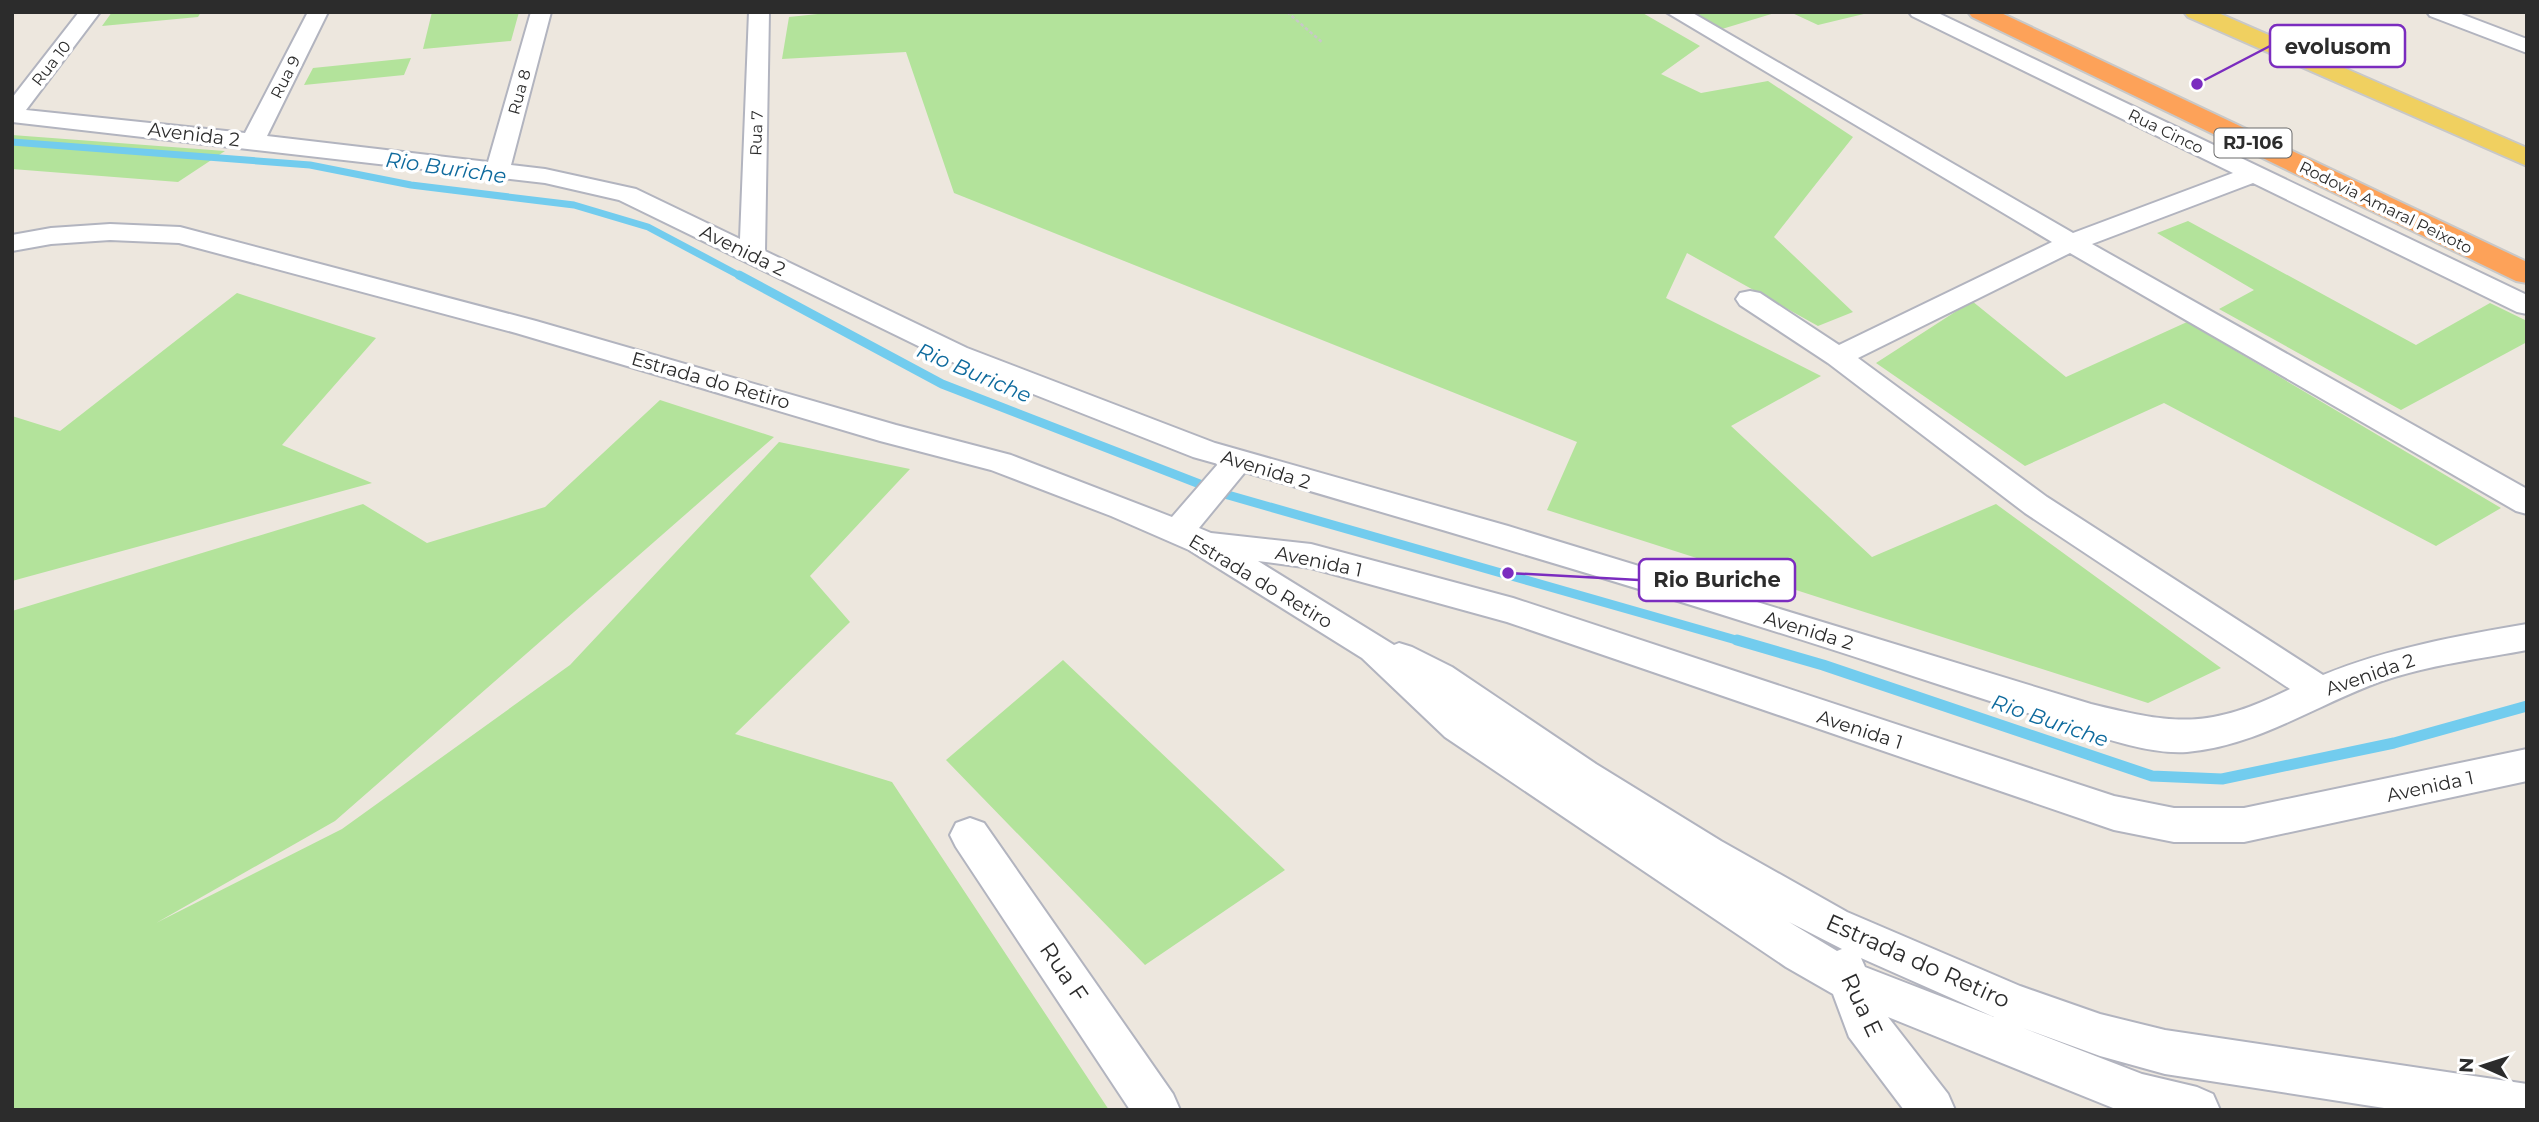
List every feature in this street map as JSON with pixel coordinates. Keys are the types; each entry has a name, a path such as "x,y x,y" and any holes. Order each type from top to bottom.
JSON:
{"highway":[{"name":"Rodovia Amaral Peixoto","path":"1980,12 2527,274"},
{"name":"Rodovia Amaral Peixoto","path":"2011,12 2527,253"}],"main road":[{"path":"2196,12 2527,158"}],"street":[{"name":"Rua 10","path":"12,114 90,12"},
{"name":"Rua 9","path":"253,141 318,12"},
{"name":"Rua 8","path":"497,172 541,12"},
{"name":"Rua 7","path":"752,254 759,12"},
{"path":"1676,12 2071,243 2527,503"},
{"name":"Rua Cinco","path":"1919,12 2527,306"},
{"path":"2437,12 2527,47"},
{"path":"2110,103 2138,88"},
{"name":"Avenida 2","path":"12,114 586,183 627,194 957,354 1231,469 1496,534 2091,719 2148,733 2184,737 2224,731 2274,714 2320,691 2377,668 2446,651 2527,638"},
{"path":"1838,357 2071,243 2253,174"},
{"name":"Estrada do Retiro","path":"12,243 51,236 110,232 180,235 526,327 1000,462 1189,537 1374,648 1439,677 1582,775 1707,853 1832,925 2013,1004 2100,1035 2165,1052 2517,1108"},
{"path":"1750,299 1838,357 2036,505 2320,691"},
{"path":"1189,537 1203,502 1231,469"},
{"name":"Avenida 1","path":"1189,537 1311,556 1513,611 2101,809 2175,825 2244,825 2527,765"},
{"name":"Estrada do Retiro","path":"1374,648 1468,733 1801,953 1847,980 2132,1103 2197,1110"},
{"name":"Rua F","path":"970,835 1157,1110"},
{"name":"Rua E","path":"1832,925 1847,980 1865,1022 1932,1110"},
{"path":"2132,1103 2165,1052"}],"path":[{"path":"1287,12 1323,43"}],"green space":[{"path":"112,12 201,12 198,17 102,26"},
{"path":"432,12 519,12 511,41 423,49"},
{"path":"837,12 1641,12 1700,46 1661,74 1701,93 1768,81 1853,137 1774,237 1853,312 1818,326 1687,253 1666,298 1821,376 1731,426 1872,557 1996,504 2221,668 2148,703 1547,510 1577,442 954,193 906,52 782,59 789,17"},
{"path":"1692,12 1778,12 1722,29"},
{"path":"1790,12 1872,12 1818,25"},
{"path":"411,58 404,75 304,85 313,68"},
{"path":"12,135 225,151 178,182 12,169"},
{"path":"2188,221 2416,345 2490,303 2527,321 2527,342 2401,410 2219,309 2254,290 2157,233"},
{"path":"237,293 376,338 282,445 372,483 12,581 12,416 60,431"},
{"path":"1972,301 2066,377 2187,322 2501,508 2436,546 2164,403 2025,466 1876,363"},
{"path":"660,400 774,437 335,821 156,923 342,829 570,665 779,442 910,469 810,576 850,622 735,734 892,782 1109,1110 12,1110 12,611 363,504 427,543 545,507"},
{"path":"1063,660 1285,870 1145,965 946,760"}],"waterway":[{"name":"Rio Buriche","path":"12,142 310,165 411,185 574,205 648,227 742,277"},
{"name":"Rio Buriche","path":"739,275 942,384 1228,495 1743,642"},
{"name":"Rio Buriche","path":"1737,640 1823,665 2152,776 2222,779 2394,743 2527,706"}],"place":[{"name":"evolusom","path":"2197,84"},
{"name":"Rio Buriche","path":"1508,573"}]}
